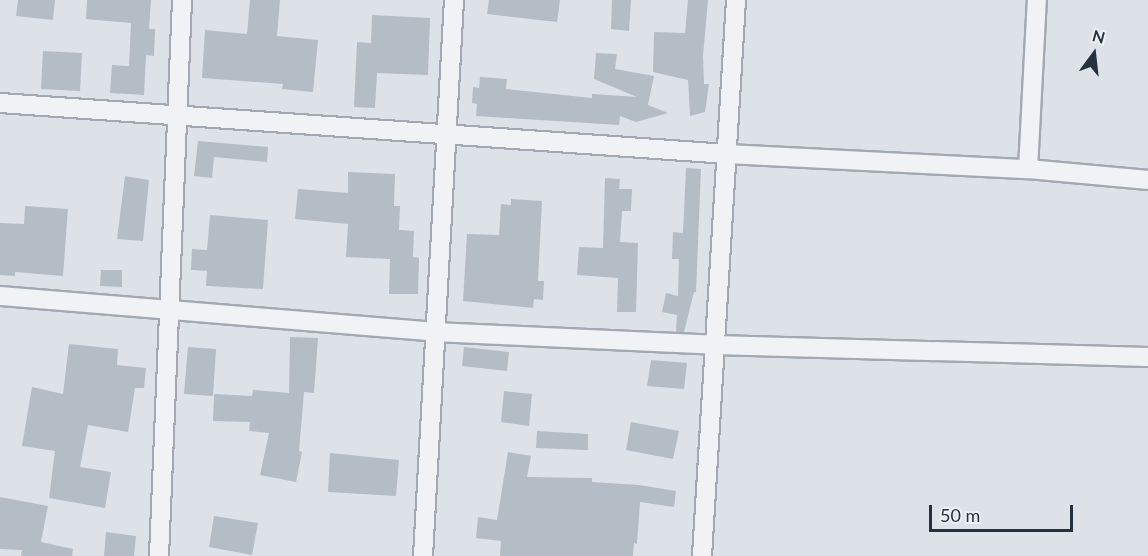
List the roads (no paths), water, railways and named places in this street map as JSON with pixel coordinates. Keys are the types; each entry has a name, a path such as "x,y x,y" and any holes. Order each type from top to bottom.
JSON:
{"street":[{"path":"159,556 182,0"},
{"path":"423,556 454,0"},
{"path":"702,556 736,0"},
{"path":"1028,169 1037,0"},
{"path":"0,103 727,154 1028,169 1148,180"},
{"path":"0,296 170,312 434,332 715,345 1148,357"}]}
